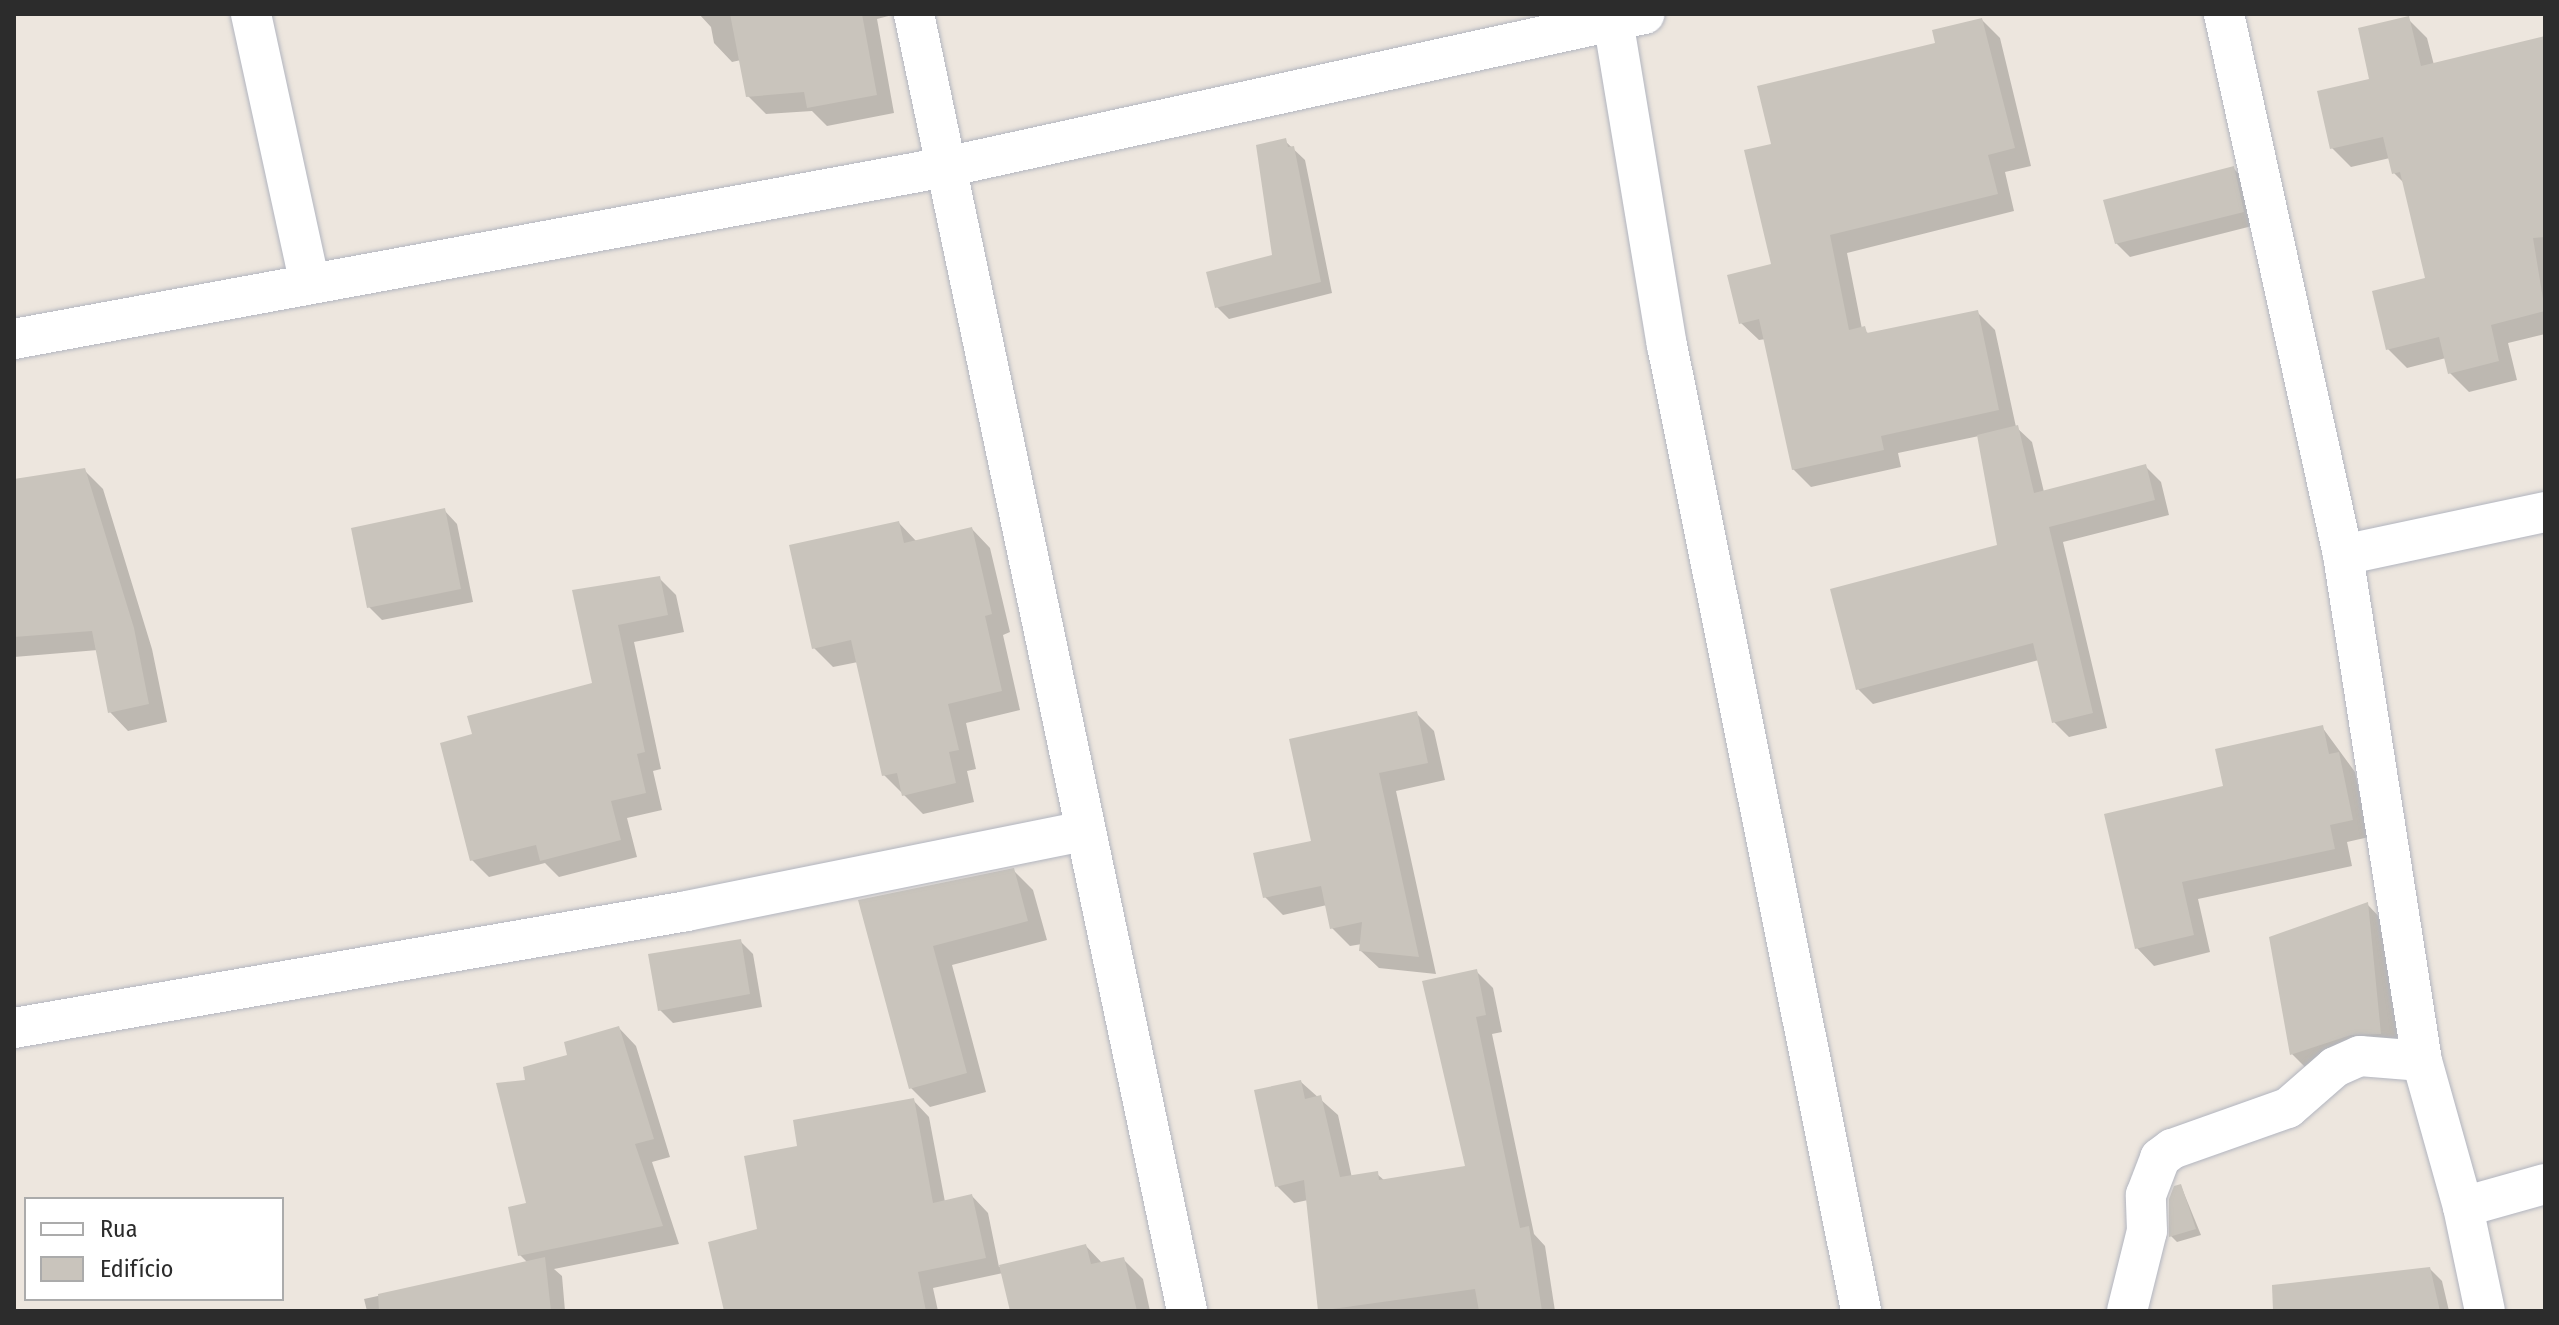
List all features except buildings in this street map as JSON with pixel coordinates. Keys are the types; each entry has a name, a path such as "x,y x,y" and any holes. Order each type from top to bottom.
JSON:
{"street":[{"path":"251,14 309,281"},
{"path":"914,14 1187,1311"},
{"path":"2224,14 2343,555 2422,1061 2463,1207 2485,1311"},
{"path":"14,339 309,281 946,167 1608,19 1667,345 1861,1311"},
{"path":"2343,555 2545,512"},
{"path":"14,1028 687,911 1084,831"},
{"path":"2127,1311 2147,1231 2146,1195 2160,1158 2172,1149 2288,1108 2335,1067 2360,1056 2422,1061"},
{"path":"2463,1207 2545,1184"}]}
